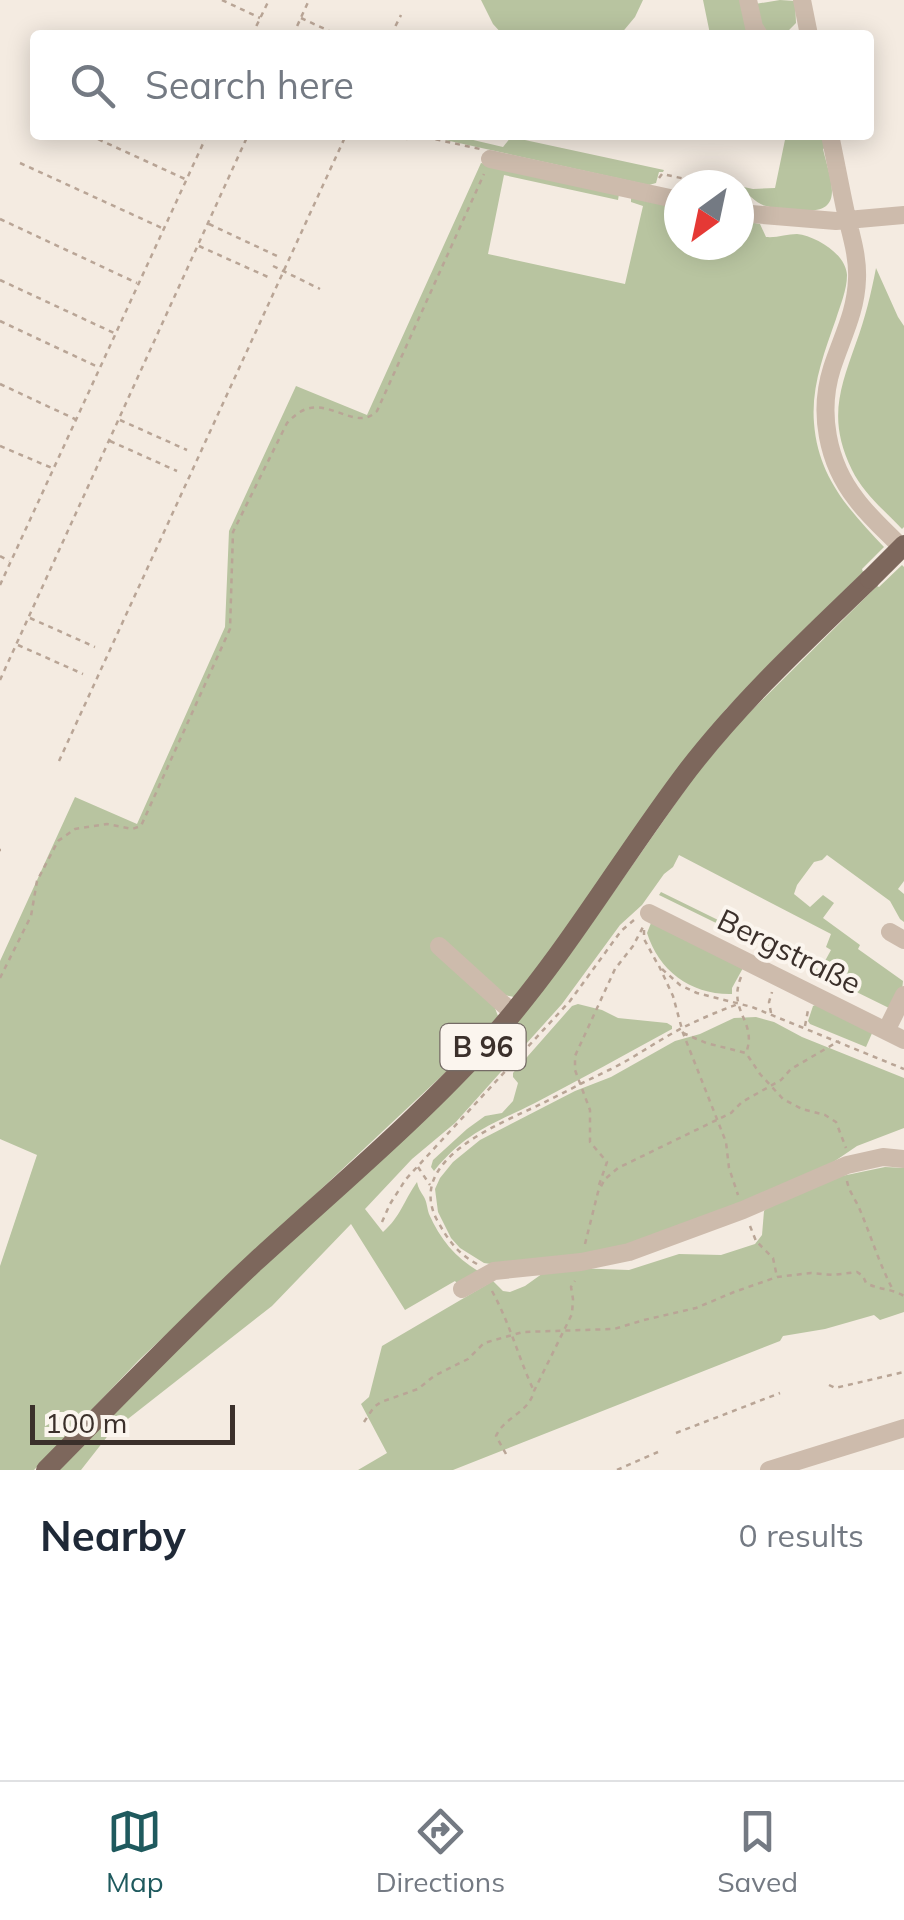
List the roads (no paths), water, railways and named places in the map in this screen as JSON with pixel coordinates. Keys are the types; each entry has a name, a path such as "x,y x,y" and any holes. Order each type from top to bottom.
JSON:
{"main road":[{"name":"B 96","path":"46,1470 252,1265 434,1098 513,1013 564,948 687,771 733,716 904,547"}],"street":[{"path":"748,0 756,30"},
{"path":"802,0 809,30"},
{"path":"831,140 858,274 851,320 828,383 826,426 832,456 856,500 904,547"},
{"path":"490,155 664,196"},
{"path":"754,214 836,221 904,215"},
{"name":"Bergstraße","path":"647,920 752,964 904,1040"},
{"path":"438,946 513,1013"},
{"path":"886,1031 904,995"},
{"path":"462,1290 489,1274 629,1252 743,1210 846,1165 883,1157 904,1159"},
{"path":"769,1470 904,1428"}]}
